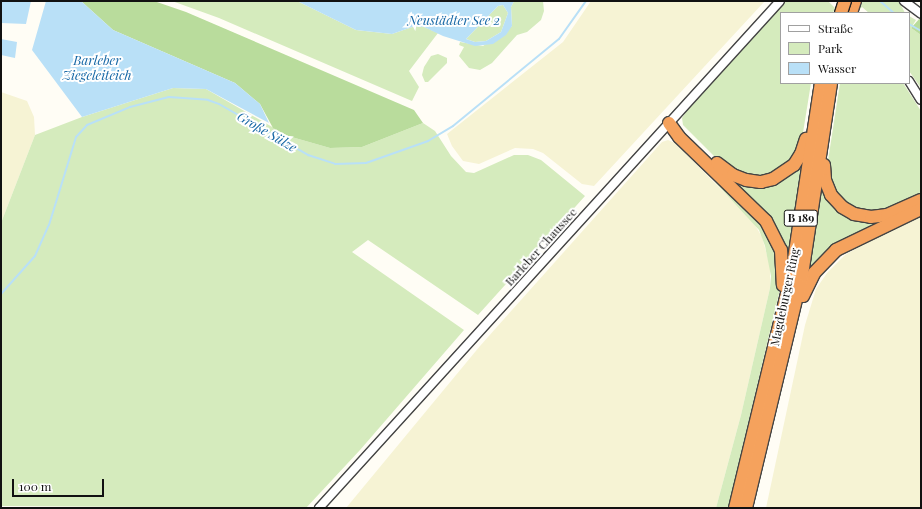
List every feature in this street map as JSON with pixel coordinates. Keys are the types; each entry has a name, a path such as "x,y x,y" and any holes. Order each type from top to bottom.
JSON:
{"highway":[{"path":"840,12 845,1"},
{"path":"850,12 855,1"},
{"name":"Magdeburger Ring","path":"746,508 783,333 799,234 816,105 821,84"},
{"name":"Magdeburger Ring","path":"735,508 807,247 823,127 831,84"},
{"path":"669,123 684,132 733,175 746,180 761,182 781,176 797,161 804,145 811,110 816,105"},
{"path":"669,123 679,137 755,208 775,235 781,250 784,271 776,320 783,333 794,332 808,284 826,259 846,244 921,209"},
{"path":"823,127 826,137 825,180 831,195 842,207 859,216 876,217 893,213 921,200"}],"street":[{"name":"Barleber Chaussee","path":"319,508 780,1"},
{"path":"837,1 849,12"},
{"path":"904,1 921,14"},
{"path":"910,83 921,99"}],"shaded area":[{"path":"591,1 765,1 594,186 582,184 543,153 533,149 515,148 479,164 463,161 452,146 447,134 563,42"},
{"path":"1,92 27,101 34,117 35,135 1,223"},
{"path":"668,140 675,143 752,220 762,237 770,266 770,288 741,415 716,508 346,508 480,346 662,142"},
{"path":"921,215 921,508 766,508 805,325 816,289 827,273 845,255 897,225"}],"green space":[{"path":"81,1 154,1 186,12 414,110 423,123 362,147 330,148 288,136 273,128 260,104 235,83 113,30"},
{"path":"172,1 297,1 356,30 392,34 415,26 424,27 438,33 409,71 419,87 412,101 219,18"},
{"path":"514,1 543,1 544,11 541,20 527,32 517,35 492,63 480,70 469,68 459,56 464,47 459,45 460,42 483,46 512,26 511,7"},
{"path":"786,1 828,1 835,8 833,12 780,12 780,84 811,84 802,139 793,159 769,176 745,176 720,162 683,125 682,118 690,106"},
{"path":"847,1 899,1 904,12 868,12 862,7 857,12"},
{"path":"503,5 508,13 501,32 486,41 475,42 466,39 498,6"},
{"path":"910,17 916,20 911,28 921,35 921,88 910,72"},
{"path":"921,17 921,35 911,28"},
{"path":"438,54 447,58 447,63 428,82 425,82 422,75 424,67 431,56"},
{"path":"840,84 904,84 921,111 921,195 884,210 866,212 849,206 834,192 827,167"},
{"path":"173,88 206,89 288,136 330,148 362,147 423,123 435,131 451,156 466,172 474,173 514,155 528,155 541,160 585,196 478,315 368,240 352,252 464,330 360,450 306,508 1,506 1,223 35,135 82,117"},
{"path":"802,159 787,268 782,247 712,162 751,184"},
{"path":"715,182 730,188 756,212 776,243 781,285 728,508 716,508 741,415 770,288 771,276 765,246 759,230"},
{"path":"822,184 830,200 886,218 808,274"}],"water":[{"path":"1,1 31,1 26,24 1,23"},
{"name":"Barleber Ziegeleiteich","path":"46,1 81,1 113,30 235,83 260,104 269,123 206,89 173,88 82,117 32,50"},
{"name":"Neustädter See 2","path":"297,1 514,1 511,7 512,26 506,35 493,44 475,46 443,36 424,27 415,26 392,34 356,30","holes":["503,5 508,13 501,32 486,41 475,42 466,39 498,6"]},
{"path":"1,39 17,42 15,58 1,55"}],"waterway":[{"name":"Große Sülze","path":"1,294 35,256 49,225 76,137 87,125 130,107 169,97 208,100 219,104 308,155 335,164 366,163 428,141 453,126 559,39 586,1"},
{"name":"Große Sülze","path":"880,1 893,12"},
{"name":"Große Sülze","path":"910,25 921,31"}]}
